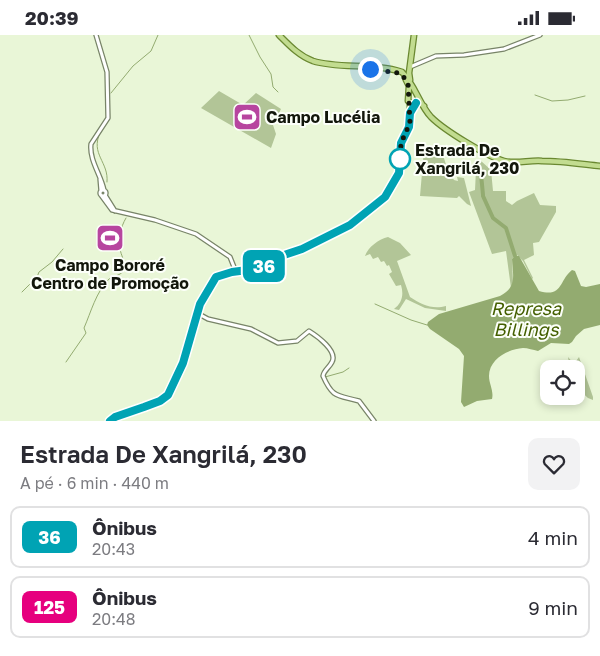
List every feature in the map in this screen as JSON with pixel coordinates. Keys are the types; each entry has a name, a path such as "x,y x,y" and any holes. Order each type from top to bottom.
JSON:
{"main road":[{"path":"277,35 298,53 316,61 400,71 409,68"},
{"path":"110,421 115,417 160,401 168,395 183,363 202,300 216,277 258,268 278,257 298,251 350,225 385,197 399,173 401,143 409,127 410,113 408,83 405,76 394,72 310,62 299,56 277,35"},
{"path":"410,81 409,68 414,35"},
{"path":"405,76 409,68"},
{"path":"400,71 410,81 424,107"},
{"path":"408,90 415,89"},
{"path":"410,113 419,97"},
{"path":"410,103 420,103 436,121 458,137 504,161 541,160 600,166"}],"street":[{"path":"96,35 107,72 108,118 90,145 103,193 110,209 155,220 196,234 232,259 236,272"},
{"path":"409,68 440,55 464,55 504,49 540,35"},
{"path":"197,313 212,321 251,329 278,343 297,341 309,331 327,346 333,354 332,362 324,371 323,376 333,392 340,397 359,401 374,421"}],"shaded area":[{"name":"Campo Lucélia","path":"219,91 243,105 256,93 281,109 273,125 276,134 271,148 201,108"},
{"path":"430,145 442,152 448,171 452,171 454,180 458,181 457,177 464,178 471,206 459,196 457,198 420,196 424,150"},
{"path":"481,161 491,170 493,191 506,191 506,201 512,205 534,193 540,205 556,206 556,212 539,242 533,243 534,255 524,260 533,278 517,255 512,259 513,283 511,288 506,251 492,254 469,192 475,190 476,170"},
{"path":"388,237 400,243 411,255 397,261 410,297 431,307 446,306 446,311 425,308 406,299 399,310 394,309 402,299 401,285 396,286 389,274 392,272 389,265 387,266 384,261 381,262 378,257 373,259 370,254 365,256 374,244"},
{"path":"585,374 593,400 585,395"}],"water":[{"name":"Represa Billings","path":"515,256 519,256 539,291 547,293 557,290 572,270 575,271 581,286 586,287 600,284 600,325 584,329 569,344 551,343 538,351 523,348 511,350 500,356 490,370 489,379 492,399 477,401 464,407 461,402 464,356 459,349 430,329 427,325 428,322 439,314 505,293 512,285 512,259"}],"waterway":[{"path":"111,93 133,66 151,51 158,35"},
{"path":"249,35 271,74 273,87 278,92"},
{"path":"535,95 552,101 585,96"},
{"path":"100,133 97,147 107,175 107,182"},
{"path":"481,174 483,195"},
{"path":"483,196 493,218 506,228 515,256"},
{"path":"66,362 86,333 84,328 94,302 104,284 123,271 124,263 120,241 121,229 126,218"},
{"path":"22,292 63,249"},
{"path":"375,304 427,325"},
{"path":"325,377 343,372 349,368"}],"bus line":[{"name":"36","path":"110,421 115,417 160,401 168,395 175,384 183,363 200,304 216,277 232,272 255,269 266,265 278,257 302,249 350,225 385,197 395,183 399,173 401,143 409,127 410,113 416,103"}],"place":[{"name":"Campo Lucélia","path":"247,117"},
{"name":"Estrada De Xangrilá, 230","path":"400,159"},
{"name":"Campo Bororé Centro de Promoção","path":"110,238"}],"route":[{"path":"370,69 401,74 408,83 410,123 401,143 400,163 400,159"}]}
